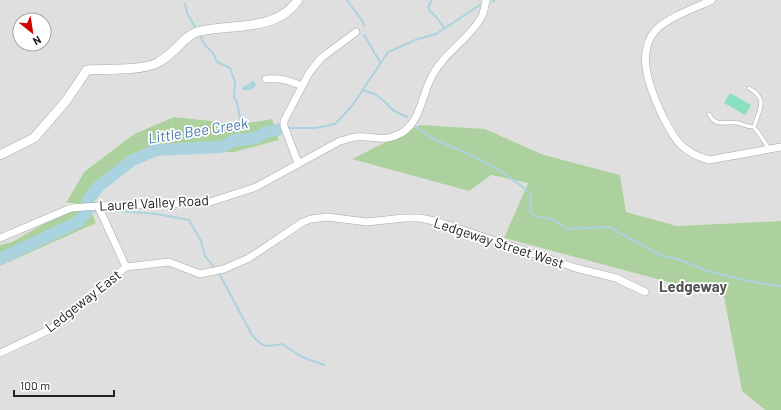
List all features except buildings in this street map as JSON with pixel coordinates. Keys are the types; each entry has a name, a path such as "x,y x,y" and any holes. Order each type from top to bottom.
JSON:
{"street":[{"path":"0,155 34,138 66,101 87,70 142,67 157,63 171,53 184,38 195,33 209,30 252,26 281,15 290,9 298,0"},
{"name":"Laurel Valley Road","path":"0,238 71,208 207,203 256,187 340,141 355,137 386,139 403,132 410,125 417,114 432,76 443,59 475,26 482,16 486,0"},
{"path":"712,0 667,22 655,31 646,50 649,85 667,125 679,143 699,158 709,160 781,147"},
{"path":"298,163 284,126 284,121 309,73 321,58 356,32"},
{"path":"266,80 275,78 286,79 302,86"},
{"name":"Ledgeway East","path":"0,353 51,329 126,267 98,206"},
{"name":"Ledgeway Street West","path":"126,267 169,262 200,274 224,269 242,261 288,231 311,219 327,217 367,222 404,218 420,218 439,222 576,268 616,278 646,292"}],"lane":[{"path":"749,88 759,94 761,100 754,127"},
{"path":"709,114 712,119 720,123 738,123 746,127 754,127"},
{"path":"754,127 769,149"}],"shaded area":[{"path":"0,0 781,0 781,221 677,226 626,212 620,175 544,155 485,129 491,175 528,183 504,238 724,297 742,391 765,410 0,410 0,266 96,223 89,204 89,197 132,163 155,153 234,152 279,140 271,119 241,124 174,117 134,134 84,172 66,203 68,210 12,242 0,245"}],"green space":[{"path":"730,93 751,105 745,115 724,103"},
{"path":"174,117 241,124 272,119 279,140 234,152 155,153 132,163 89,197 89,204 66,203 84,172 134,134"},
{"path":"420,125 485,129 544,155 620,175 626,212 677,226 781,221 781,410 765,410 742,391 724,297 504,238 528,183 491,175 469,191 352,159"},
{"path":"68,210 91,211 96,223 0,266 0,245 12,242"}],"water":[{"path":"254,81 256,85 254,88 242,90 242,87"}],"waterway":[{"path":"347,0 363,22 364,26"},
{"path":"432,0 428,7 429,10 444,28"},
{"path":"185,4 187,13 195,27"},
{"name":"Little Bee Creek","path":"289,128 316,128 335,124 352,106 388,52 418,39 436,34 480,5"},
{"path":"364,35 380,62"},
{"path":"201,37 204,44 213,53 217,62 230,68 235,82 234,98 237,102 240,118 239,140"},
{"path":"362,90 375,94 394,111 407,117"},
{"path":"416,127 437,140 484,162 519,184 531,194 530,212 537,217 552,219 567,229 609,227 662,256 678,259 710,272 759,283 781,286"},
{"name":"Little Bee Creek","path":"87,201 98,187 131,161 156,150 221,147 233,141 256,138 267,132 281,129"},
{"path":"108,210 157,214 189,220 201,241 205,256 213,266"},
{"path":"86,213 95,212"},
{"name":"Little Bee Creek","path":"0,259 78,222 86,213"},
{"path":"220,275 252,335 259,342 265,346 282,344 302,357 324,365"}],"district":[{"name":"Ledgeway","path":"693,287"}]}
